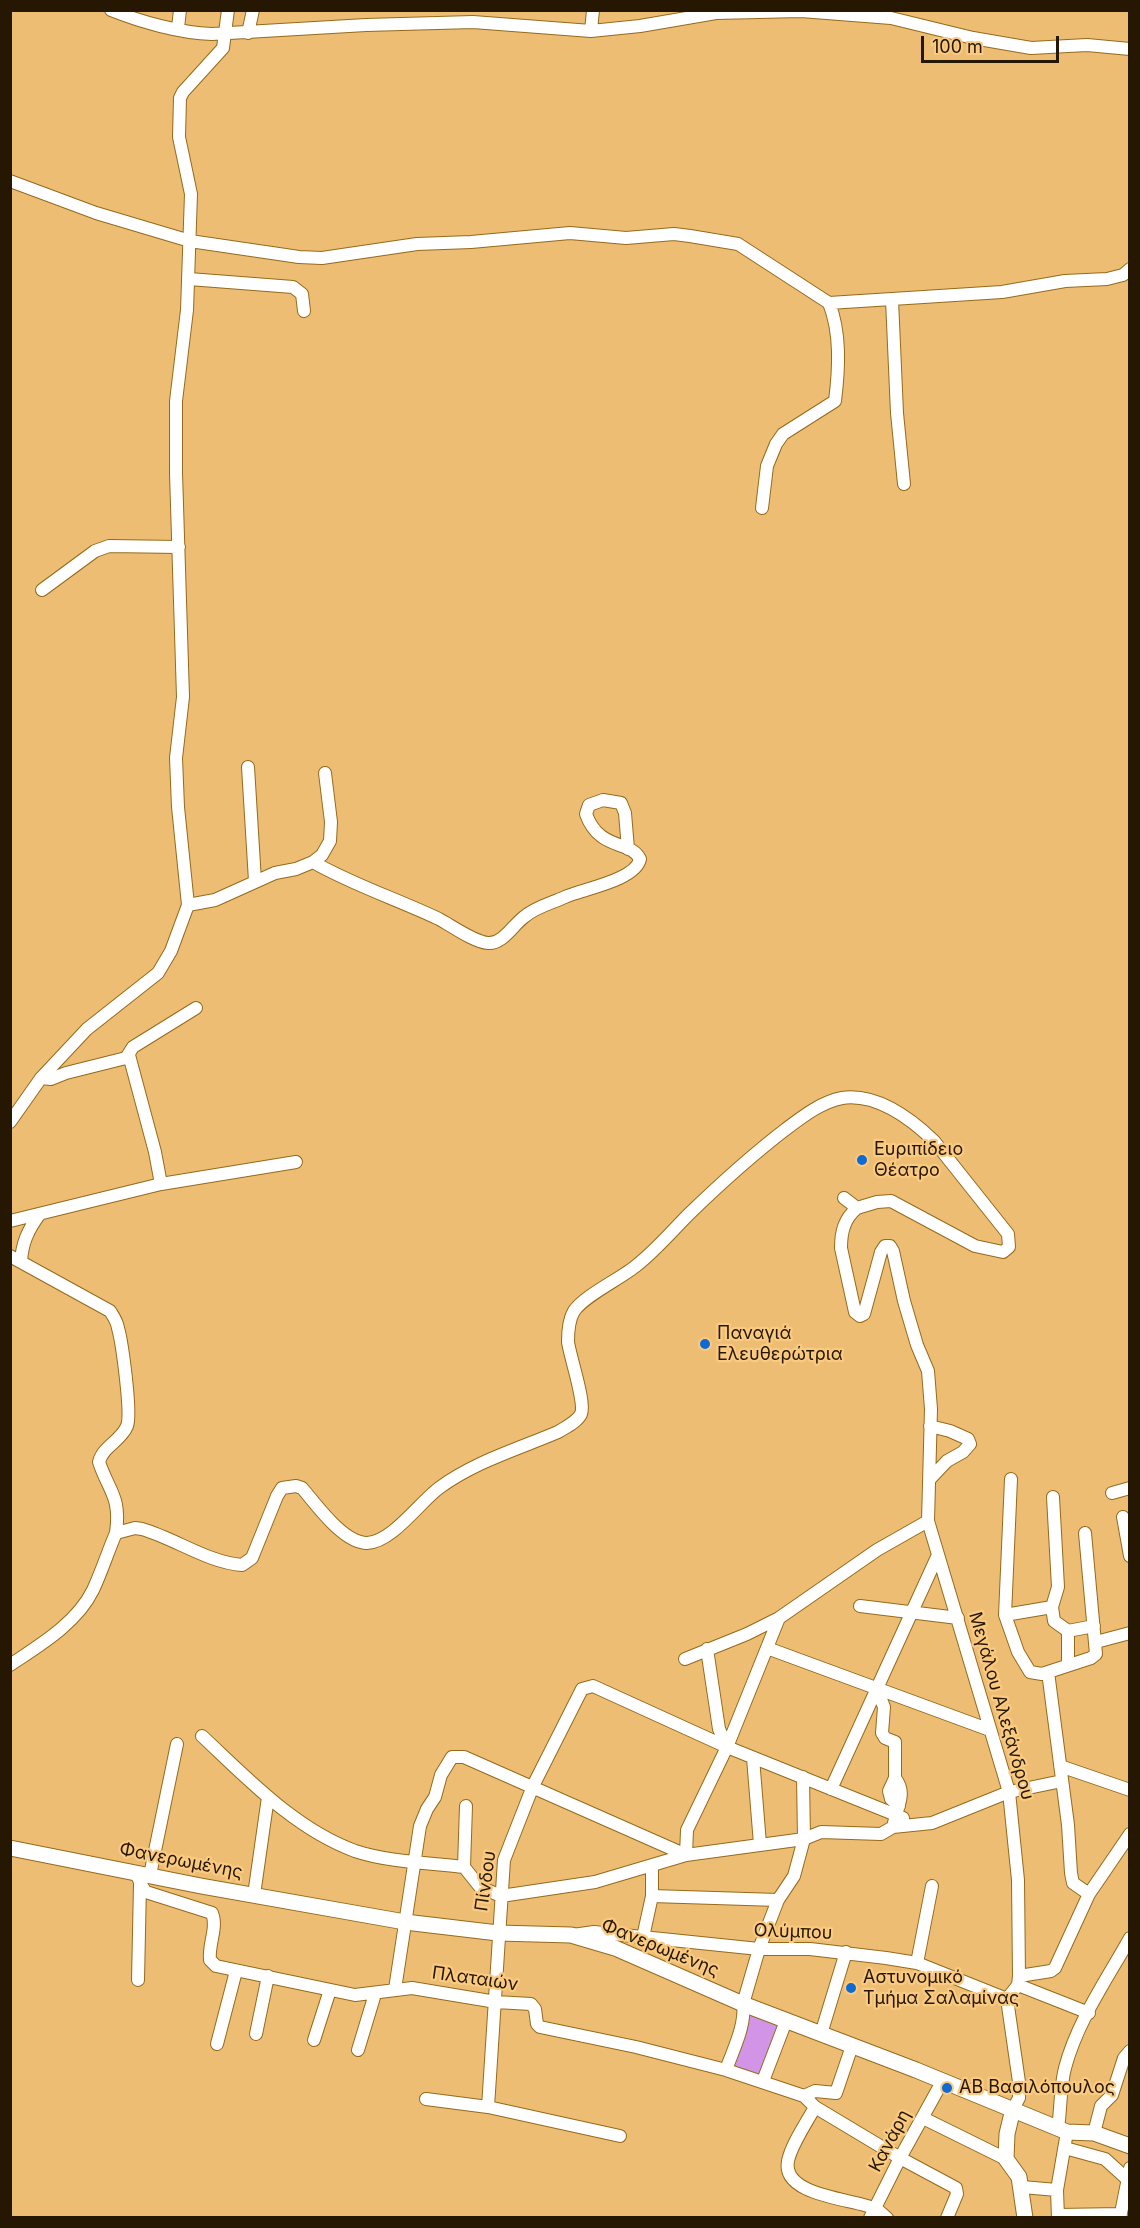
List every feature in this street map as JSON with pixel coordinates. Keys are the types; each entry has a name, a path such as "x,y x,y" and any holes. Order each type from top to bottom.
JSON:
{"main road":[{"name":"Φανερωμένης","path":"10,1848 142,1877 405,1922 498,1933 571,1935 615,1948 743,2004 1013,2109 1064,2136 1094,2133 1130,2146"},
{"path":"1013,2109 1007,2134 1006,2159 1019,2177 1025,2217"}],"street":[{"path":"111,10 198,33 248,33 474,16 591,31 640,26 672,15 801,11 881,17 1031,48 1087,45 1130,49"},
{"path":"178,28 180,10"},
{"path":"10,1122 42,1078 87,1029 158,973 171,951 188,905 178,807 176,758 183,697 176,401 185,339 190,241 190,194 179,137 180,98 223,48 228,10"},
{"path":"248,33 253,10"},
{"path":"591,31 593,10"},
{"path":"10,181 96,213 190,241 273,254 322,258 417,244 471,242 570,233 626,238 674,234 738,244 829,303 1002,292 1065,281 1107,279 1123,275 1130,269"},
{"path":"189,279 293,287 302,294 304,311"},
{"path":"892,300 897,413 904,484"},
{"path":"762,508 767,466 776,444 783,434 835,401 838,373 836,322 829,303"},
{"path":"42,590 95,552 109,546 179,547"},
{"path":"248,767 255,880"},
{"path":"188,905 215,900 255,880 313,862 322,855 330,841 331,822 325,773"},
{"path":"313,862 335,874 439,919 476,939 494,943 532,911 572,894 611,882 637,867 640,859 628,849"},
{"path":"161,1184 155,1152 129,1055 133,1047 196,1008"},
{"path":"42,1078 51,1078 129,1055"},
{"path":"116,1533 135,1528 142,1529 222,1561 242,1565 252,1558 282,1488 296,1486 302,1488 342,1532 356,1541 368,1543 391,1532 438,1489 469,1469 571,1425 580,1415 582,1401 568,1342 574,1311 637,1266 725,1179 761,1148 804,1116 831,1101 866,1098 896,1112 922,1130 934,1141 1008,1234 1009,1247 1004,1252 975,1246 891,1201 877,1202 857,1208 844,1198"},
{"path":"10,1221 161,1184 296,1162"},
{"name":"Μεγάλου Αλεξάνδρου","path":"857,1208 847,1219 841,1238 841,1248 855,1312 860,1316 864,1314 881,1252 885,1246 890,1246 904,1301 928,1371 930,1426 928,1521 1009,1792 1018,1880 1019,1981"},
{"path":"10,1665 61,1627 85,1603 93,1591 116,1533 117,1504 99,1462 103,1452 121,1435 129,1421 118,1327 110,1311 16,1259 29,1228 39,1215"},
{"path":"930,1426 968,1439 970,1444 963,1452 947,1461 930,1479"},
{"path":"1011,1479 1005,1615 1018,1652 1028,1670 1035,1674 1094,1657 1096,1654 1085,1533"},
{"path":"1113,1493 1130,1488"},
{"path":"1053,1497 1058,1587 1052,1606 1054,1621 1068,1631 1094,1626"},
{"path":"1123,1517 1130,1556"},
{"path":"685,1659 747,1634 779,1618 877,1550 928,1521"},
{"path":"831,1789 937,1557"},
{"path":"860,1606 958,1618"},
{"path":"1005,1615 1052,1606"},
{"path":"686,1856 687,1830 727,1747 779,1618"},
{"path":"1068,1631 1068,1665"},
{"path":"1096,1642 1130,1634"},
{"path":"767,1648 990,1730"},
{"path":"707,1649 719,1729 727,1747 896,1816 919,1824 932,1823 1009,1792 1062,1782"},
{"path":"1048,1672 1071,1873 1074,1883 1089,1894"},
{"name":"Πίνδου","path":"488,2107 504,1860 533,1786 582,1689 586,1686 593,1686 727,1747"},
{"path":"466,1806 464,1868 480,1887 501,1896 595,1882 686,1856 804,1839 821,1832 881,1834 896,1816 902,1796 895,1778 895,1742 885,1738 882,1733 884,1707 877,1689"},
{"path":"202,1736 268,1797 315,1831 368,1854 464,1868"},
{"path":"138,1980 142,1877 177,1744"},
{"path":"395,1989 420,1826 435,1797 441,1775 452,1757 464,1757 533,1786 686,1856"},
{"path":"753,1758 760,1844"},
{"path":"1060,1766 1130,1790"},
{"path":"803,1777 804,1839 794,1876 778,1900 759,1949 743,2004 744,2012 740,2029 726,2070 804,2096 814,2107 956,2188 957,2194 947,2217"},
{"path":"254,1895 268,1797"},
{"path":"1013,2109 1019,2098 1019,2082 1007,1999 1019,1981 1052,1971 1055,1968 1089,1894 1130,1834"},
{"path":"643,1937 652,1896 652,1866"},
{"name":"Πλαταιών","path":"142,1877 146,1892 212,1913 215,1921 209,1952 210,1960 216,1966 355,1995 412,1988 496,2002 531,2004 540,2027 636,2047 726,2070"},
{"path":"917,1963 932,1886"},
{"path":"652,1896 778,1900"},
{"name":"Ολύμπου","path":"571,1935 594,1932 759,1949 846,1952 917,1963 1007,1999"},
{"path":"1064,2136 1105,2159 1128,2182 1120,2216 1058,2216 1057,2190 1064,2136 1065,2069 1077,2036 1130,1938"},
{"path":"822,2034 846,1952"},
{"path":"217,2044 236,1971"},
{"path":"256,2034 268,1976"},
{"path":"1019,1981 1089,2013"},
{"path":"314,2040 330,1990"},
{"path":"358,2050 375,1994"},
{"path":"763,2081 786,2021"},
{"path":"804,2096 815,2091 836,2093 852,2046"},
{"path":"1094,2133 1101,2106 1113,2095 1124,2058 1130,2052"},
{"name":"Κανάρη","path":"873,2213 900,2157 942,2082"},
{"path":"426,2099 488,2107 620,2136"},
{"path":"814,2107 788,2161 789,2174 794,2180 818,2194 887,2217"},
{"path":"923,2118 1006,2159"},
{"path":"1105,2159 1109,2139"},
{"path":"1022,2187 1057,2190"}],"shaded area":[{"path":"750,2014 778,2025 760,2077 734,2067"}],"place":[{"name":"Ευριπίδειο Θέατρο","path":"862,1160"},
{"name":"Παναγιά Ελευθερώτρια","path":"705,1344"},
{"name":"Αστυνομικό Τμήμα Σαλαμίνας","path":"851,1988"},
{"name":"ΑΒ Βασιλόπουλος","path":"947,2088"}]}
